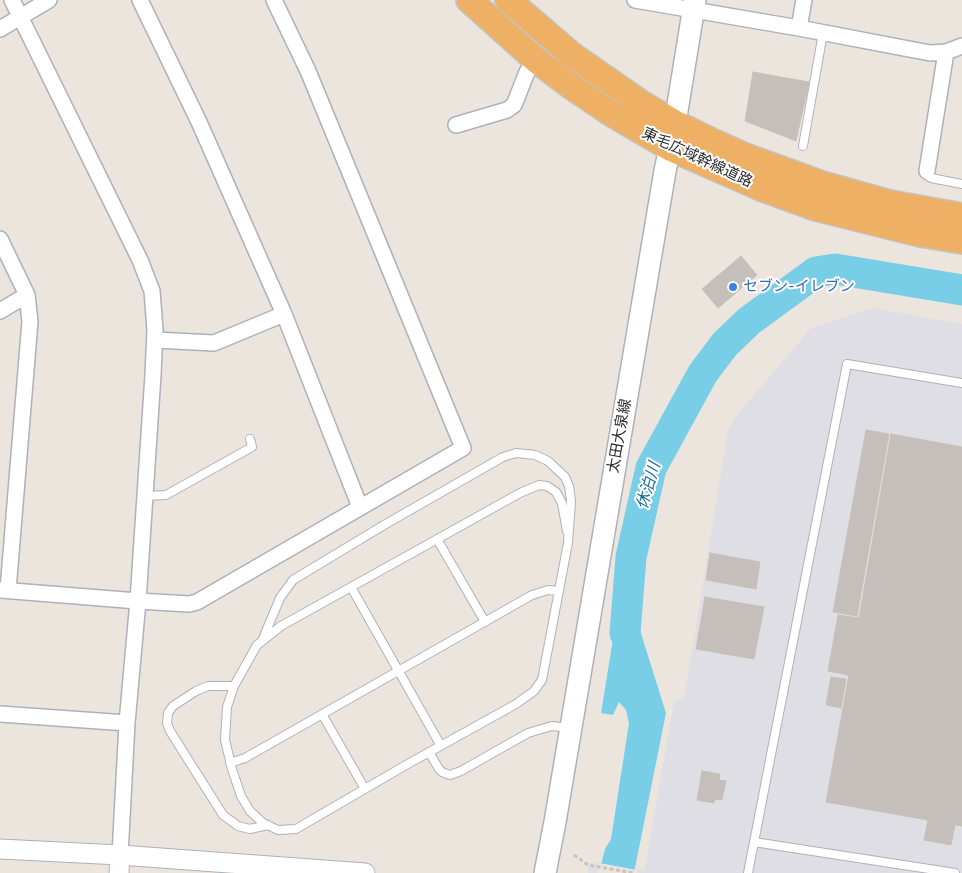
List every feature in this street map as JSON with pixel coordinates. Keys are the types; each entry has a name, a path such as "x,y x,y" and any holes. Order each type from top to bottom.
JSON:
{"highway":[{"name":"東毛広域幹線道路","path":"469,0 536,60 612,114 670,148 761,188 816,208 920,234 962,241"},
{"name":"東毛広域幹線道路","path":"518,4 572,55 675,124 745,156 822,184 890,203 962,216"}],"main road":[{"name":"太田大泉線","path":"545,873 694,5"}],"street":[{"path":"12,0 140,260 152,291 155,340 138,601 127,723 120,864"},
{"path":"0,29 49,0"},
{"path":"140,0 199,122 284,314 360,507"},
{"path":"0,239 27,295 30,321 4,590 138,601 190,604 197,602 463,448 308,71 274,0"},
{"path":"635,0 694,5 823,33 930,53 946,52 962,46"},
{"path":"799,28 804,0"},
{"path":"927,171 946,52"},
{"path":"456,125 508,110 514,105 527,72 536,60"},
{"path":"0,311 27,295"},
{"path":"155,340 214,344 284,314"},
{"path":"0,714 127,723"},
{"path":"0,849 120,864 365,873"}],"lane":[{"path":"803,146 823,33"},
{"path":"927,171 928,176 931,178 962,184"},
{"path":"748,873 847,364 962,383"},
{"path":"145,496 166,495 252,447 250,439"},
{"path":"262,641 280,598 293,580 503,457 516,453 535,455 548,461 558,469 569,486 571,501 567,531"},
{"path":"539,485 547,486 556,492 562,503 567,531 568,543 542,680 534,692 296,829 278,830 263,823 250,811 241,796 230,763 225,740 227,707 234,686 257,645 281,626 520,493 539,485"},
{"path":"437,539 485,622"},
{"path":"351,587 441,746"},
{"path":"230,763 244,758 532,595 548,590 558,592"},
{"path":"234,686 208,686 196,691 173,706 168,712 167,723 170,731 224,815 238,826 250,829 268,825"},
{"path":"322,714 365,789"},
{"path":"429,752 439,769 450,775 461,771 528,733 552,726 570,728"},
{"path":"754,842 955,873"}],"path":[{"path":"574,855 588,865 634,873"}],"shaded area":[{"path":"873,308 962,324 962,873 588,873 589,862 645,870 674,701 684,698 728,431 736,416 811,328"}],"water":[{"path":"628,592 666,713 634,873 599,873 605,849 611,839 629,723 626,710 619,702 613,715 601,713 619,602"}],"pier":[{"path":"599,863 637,870 637,873 597,873"}],"building":[{"path":"753,72 809,82 796,141 745,121"},
{"path":"741,256 757,275 718,308 702,289"},
{"path":"866,430 889,434 857,616 833,612"},
{"path":"891,434 962,447 962,826 955,825 951,845 924,840 928,820 826,802 849,675 828,671 838,615 859,618"},
{"path":"710,553 760,562 756,589 706,580"},
{"path":"705,597 764,607 754,659 696,649"},
{"path":"831,677 846,679 841,708 826,705"},
{"path":"702,771 720,774 719,780 726,781 722,800 715,799 714,803 697,800"}],"waterway":[{"name":"休泊川","path":"625,633 631,557 651,468 703,373 725,344 749,321 816,272 835,269 962,290"}],"place":[{"name":"セブン-イレブン","path":"733,287"}]}
